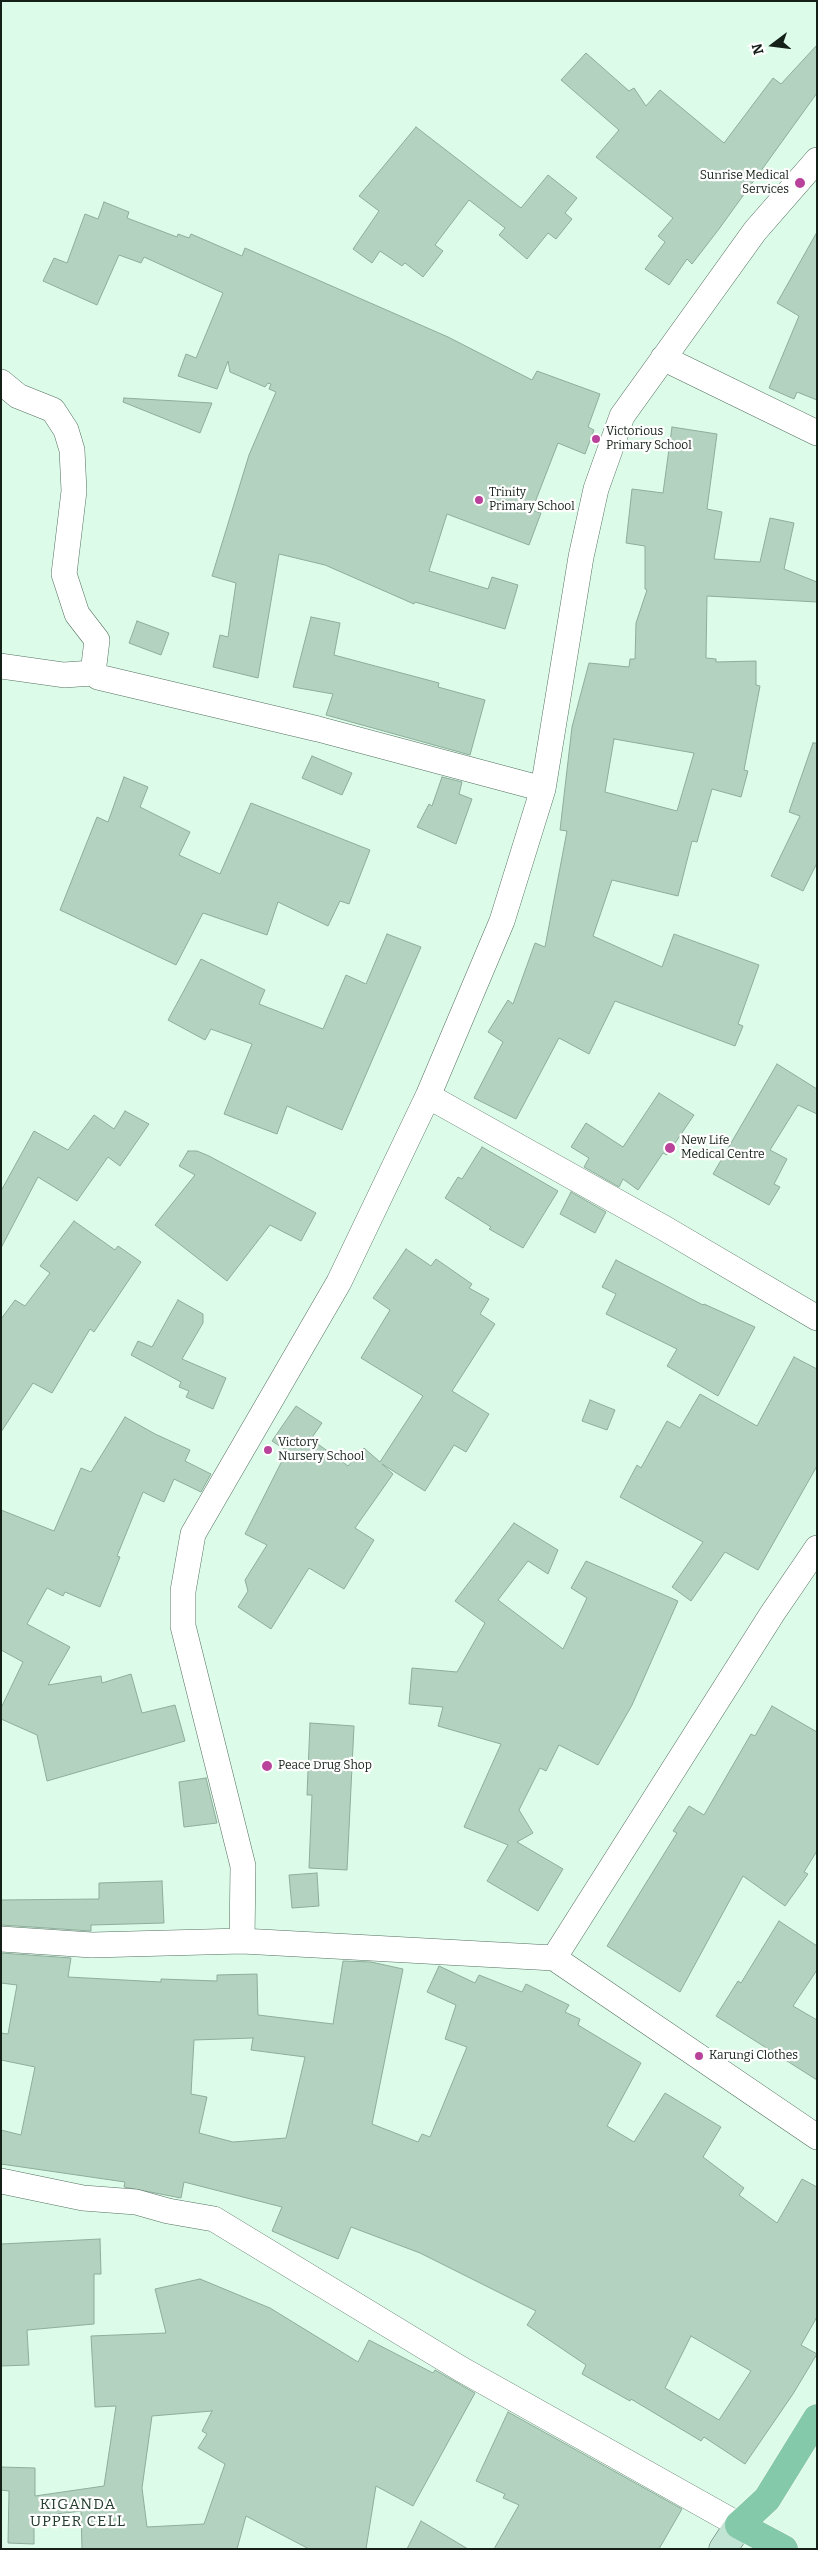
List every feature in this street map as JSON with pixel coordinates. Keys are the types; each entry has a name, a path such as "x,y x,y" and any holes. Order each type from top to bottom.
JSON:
{"main road":[{"path":"724,2549 738,2526 766,2499 817,2418"},
{"path":"738,2526 784,2549"}],"street":[{"path":"242,1941 243,1866 183,1626 183,1591 193,1534 339,1282 428,1096 502,921 543,789 581,557 596,489 622,416 755,231 817,160"},
{"path":"664,358 817,432"},
{"path":"1,382 18,396 53,410 66,430 72,450 74,491 64,574 78,614 97,640 93,673"},
{"path":"1,666 64,675 93,673 98,677 318,729 543,789"},
{"path":"428,1096 664,1228 817,1318"},
{"path":"554,1958 772,1614 817,1548"},
{"path":"1,1939 92,1945 242,1941 554,1958 817,2137"},
{"path":"1,2181 83,2198 136,2202 168,2212 214,2219 461,2369 738,2526"}],"building":[{"path":"817,45 817,93 719,229 692,264 687,259 669,285 645,269 665,242 658,236 673,218 596,157 619,130 561,80 586,53 629,91 634,88 646,106 660,90 724,143 773,78 781,84"},
{"path":"416,127 521,208 548,175 577,198 565,213 572,219 556,239 548,233 527,259 499,235 505,228 469,200 435,245 443,251 423,277 405,263 402,266 380,251 372,263 353,249 379,211 359,196"},
{"path":"104,202 129,212 127,218 177,237 178,234 189,238 191,234 242,256 245,248 448,337 532,380 537,371 600,394 588,427 594,430 585,454 558,443 532,510 541,513 529,545 447,514 429,571 488,589 492,577 518,585 505,629 415,602 414,604 325,565 279,554 258,678 213,667 220,635 228,637 236,583 212,576 249,455 276,392 269,389 271,384 268,383 265,387 230,372 228,361 217,389 178,376 186,354 196,358 223,293 144,257 141,263 119,255 97,305 43,281 54,258 67,263 85,214 98,219"},
{"path":"817,232 817,400 797,392 794,399 769,388 799,316 777,303"},
{"path":"124,398 212,403 200,433 123,402"},
{"path":"672,427 717,434 707,509 722,512 714,559 760,562 770,518 794,523 784,569 817,582 817,602 707,596 706,658 716,659 716,662 756,661 756,685 760,686 744,770 748,771 741,797 712,789 697,842 692,841 678,896 612,880 593,936 662,967 674,934 759,965 738,1024 743,1026 735,1046 615,1001 589,1054 559,1038 516,1119 474,1098 503,1042 488,1032 508,1000 513,1004 535,943 545,947 567,831 560,830 572,727 589,663 629,667 630,659 635,659 636,623 647,590 645,589 645,546 626,543 632,489 663,493","holes":["614,739 694,753 677,811 605,792"]},
{"path":"311,617 340,623 334,655 439,683 438,687 485,700 470,755 326,715 333,694 293,687"},
{"path":"137,621 169,633 161,655 129,643"},
{"path":"813,743 817,743 817,863 803,891 771,876 800,816 789,812"},
{"path":"312,756 352,773 342,795 302,778"},
{"path":"124,777 148,787 140,807 190,832 179,855 220,874 251,803 370,850 349,904 340,901 328,926 278,902 267,935 203,913 176,965 60,910 97,817 108,822"},
{"path":"442,777 462,782 459,794 472,799 456,844 417,827 429,804 432,806"},
{"path":"387,934 421,947 342,1130 287,1106 277,1134 224,1114 252,1044 211,1029 205,1040 168,1020 201,959 265,990 259,1004 323,1029 346,975 366,984"},
{"path":"777,1064 817,1089 817,1114 798,1105 770,1150 787,1159 774,1184 780,1187 769,1205 713,1174"},
{"path":"659,1093 694,1115 667,1155 663,1153 638,1190 623,1179 619,1187 584,1167 589,1158 571,1147 586,1123 623,1147"},
{"path":"125,1111 149,1124 120,1166 108,1157 77,1201 38,1177 1,1248 1,1191 34,1131 68,1150 94,1115 114,1129"},
{"path":"482,1147 558,1191 523,1248 489,1229 491,1227 445,1198 458,1177 462,1179"},
{"path":"188,1151 197,1151 209,1156 316,1213 301,1241 270,1225 227,1281 155,1225 195,1175 179,1166"},
{"path":"571,1192 606,1212 595,1233 560,1214"},
{"path":"74,1221 115,1250 118,1246 141,1262 94,1332 90,1329 52,1393 33,1383 1,1432 1,1319 15,1300 25,1306 50,1273 40,1266"},
{"path":"406,1249 431,1266 436,1259 472,1284 469,1288 489,1299 480,1314 495,1324 452,1391 489,1414 466,1452 454,1445 425,1491 382,1464 393,1474 355,1528 374,1540 344,1589 309,1568 271,1629 238,1607 248,1591 245,1580 267,1545 245,1534 287,1451 272,1441 296,1406 322,1423 311,1439 348,1466 364,1448 380,1462 423,1396 361,1358 390,1310 373,1298"},
{"path":"616,1260 703,1305 755,1327 718,1396 667,1366 677,1349 606,1314 616,1294 602,1287"},
{"path":"178,1300 203,1314 203,1323 182,1359 226,1378 213,1409 186,1397 189,1391 179,1387 181,1382 131,1355 138,1341 152,1347"},
{"path":"794,1357 817,1369 817,1466 758,1570 725,1552 691,1601 672,1587 703,1542 620,1497 637,1465 641,1468 667,1421 680,1428 700,1394 757,1426"},
{"path":"590,1400 615,1410 607,1430 582,1421"},
{"path":"125,1417 155,1434 190,1450 185,1461 211,1474 201,1492 174,1479 164,1502 143,1492 117,1556 120,1557 100,1607 65,1592 63,1596 47,1588 27,1624 70,1647 48,1685 101,1676 102,1683 131,1674 142,1713 175,1705 185,1741 47,1781 37,1735 1,1719 1,1708 23,1662 1,1650 1,1510 54,1531 81,1468 91,1472"},
{"path":"514,1523 558,1550 548,1574 528,1561 498,1600 563,1649 587,1598 571,1588 586,1561 678,1601 632,1705 598,1765 559,1745 546,1771 540,1768 519,1810 533,1833 517,1842 563,1869 538,1911 487,1881 508,1845 464,1827 501,1744 438,1726 443,1707 409,1704 412,1668 457,1672 485,1623 455,1601"},
{"path":"772,1706 817,1732 817,1851 804,1872 808,1874 785,1906 743,1876 680,1992 607,1946 677,1833 673,1831 689,1806 704,1815 751,1734 755,1736"},
{"path":"310,1723 354,1726 347,1870 309,1868 312,1795 307,1795"},
{"path":"206,1778 217,1823 184,1827 179,1782"},
{"path":"317,1873 319,1906 292,1908 289,1875"},
{"path":"162,1881 164,1923 91,1925 91,1931 1,1925 1,1900 99,1899 99,1883"},
{"path":"779,1921 817,1946 817,1970 793,2006 817,2020 817,2080 716,2016 738,1981 741,1983"},
{"path":"1,1953 71,1958 68,1977 161,1982 161,1979 217,1981 217,1975 257,1974 258,2015 333,2024 343,1961 371,1962 403,1969 372,2124 418,2142 422,2134 430,2137 467,2047 445,2039 456,2005 427,1992 439,1966 475,1983 479,1975 522,1992 526,1984 569,2005 565,2012 580,2019 578,2025 641,2063 607,2126 634,2142 665,2093 721,2127 703,2157 744,2188 739,2195 777,2223 802,2179 817,2187 817,2317 801,2345 817,2354 793,2394 745,2464 704,2437 701,2441 631,2399 630,2401 582,2374 586,2365 527,2325 536,2311 420,2253 351,2227 338,2259 272,2231 282,2207 184,2182 181,2198 124,2187 125,2182 1,2164 1,2130 21,2135 35,2067 1,2060 1,2033 8,2034 17,1985 1,1983","holes":["253,2038 251,2050 305,2057 286,2138 233,2142 199,2133 207,2097 191,2094 194,2040","691,2336 751,2371 719,2420 665,2388"]},
{"path":"100,2239 101,2274 94,2274 94,2324 27,2330 29,2365 1,2366 1,2244"},
{"path":"200,2279 270,2308 358,2362 369,2340 433,2373 435,2370 475,2393 413,2506 376,2486 366,2549 309,2549 246,2516 237,2549 82,2549 81,2511 34,2517 34,2544 8,2543 9,2491 1,2490 1,2467 35,2468 35,2496 104,2486 116,2406 95,2407 91,2336 166,2333 155,2289","holes":["212,2411 202,2431 207,2434 198,2448 225,2464 204,2524 147,2527 142,2488 152,2416"]},
{"path":"508,2412 682,2509 659,2549 494,2549 519,2505 503,2498 505,2494 476,2481"},
{"path":"421,2521 468,2549 407,2549"}],"place":[{"name":"Sunrise Medical Services","path":"800,183"},
{"name":"Victorious Primary School","path":"596,439"},
{"name":"Trinity Primary School","path":"479,500"},
{"name":"New Life Medical Centre","path":"670,1148"},
{"name":"Victory Nursery School","path":"268,1450"},
{"name":"Peace Drug Shop","path":"267,1766"},
{"name":"Karungi Clothes","path":"699,2056"}],"district":[{"name":"KIGANDA UPPER CELL","path":"78,2514"}]}
